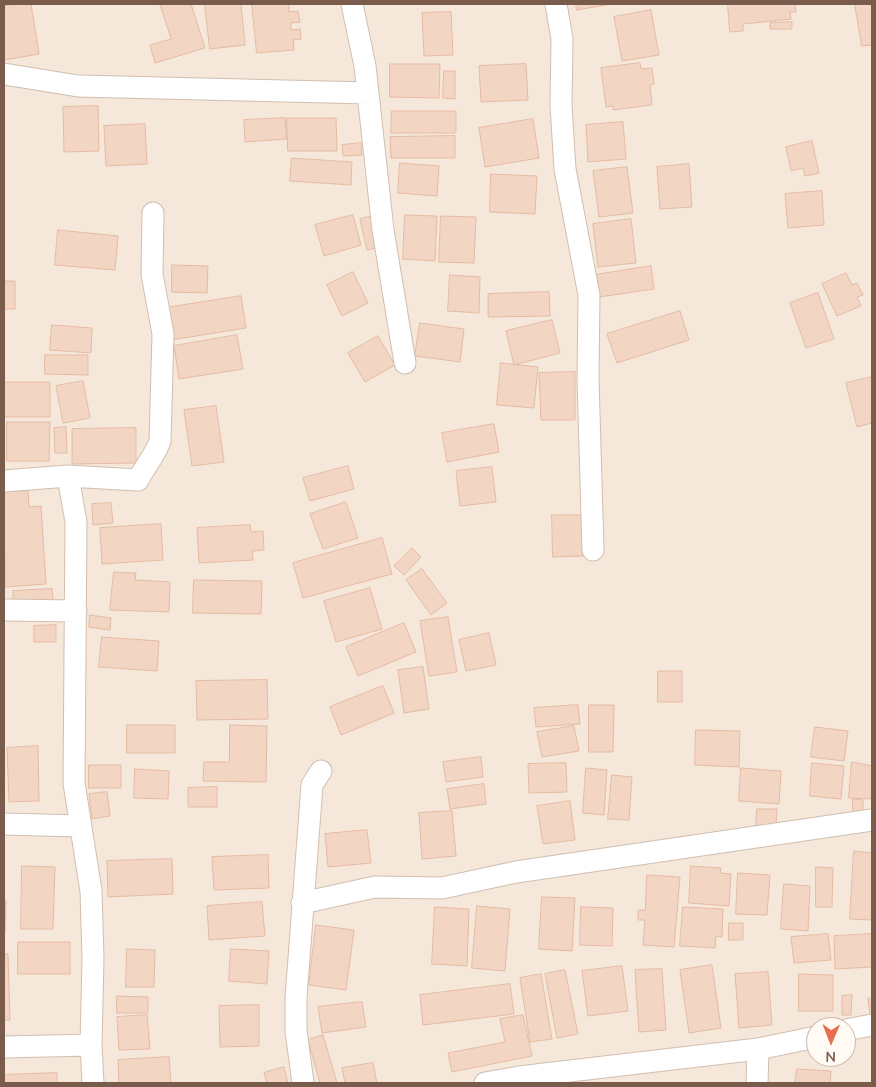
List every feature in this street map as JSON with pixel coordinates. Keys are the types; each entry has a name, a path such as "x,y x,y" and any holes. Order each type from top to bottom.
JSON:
{"street":[{"path":"352,4 368,93 383,230 405,363"},
{"path":"556,4 562,39 561,106 565,169 589,295 588,379 593,550"},
{"path":"4,74 78,86 368,93"},
{"path":"4,481 68,476 138,480 150,456 157,451 160,441 163,334 152,274 153,213"},
{"path":"68,476 76,522 74,783 79,826 91,891 93,958 91,1045 93,1083"},
{"path":"4,610 76,611"},
{"path":"303,1083 296,1032 302,903 312,785 320,771"},
{"path":"302,903 375,887 442,888 516,872 872,820"},
{"path":"4,824 79,826"},
{"path":"856,1028 872,1025"},
{"path":"485,1083 758,1049 806,1039"},
{"path":"4,1047 91,1045"},
{"path":"757,1083 758,1049"}],"shaded area":[{"path":"4,4 872,4 872,1083 4,1083"}],"building":[{"path":"31,4 39,54 4,60 4,6"},
{"path":"160,4 191,4 205,48 155,63 150,45 171,39"},
{"path":"205,4 241,4 245,45 210,49"},
{"path":"252,4 289,4 289,12 298,11 300,22 291,23 291,30 300,29 301,39 293,40 294,50 257,53"},
{"path":"576,4 611,4 577,10"},
{"path":"728,4 795,4 796,12 790,12 791,19 743,24 743,31 730,32"},
{"path":"855,4 872,4 872,45 862,46"},
{"path":"651,10 659,55 622,61 614,17"},
{"path":"451,12 453,55 424,56 422,13"},
{"path":"792,22 792,29 770,29 770,23"},
{"path":"640,63 641,69 652,68 654,84 650,85 652,105 613,110 613,106 606,107 601,68"},
{"path":"390,64 440,64 439,98 390,97"},
{"path":"526,64 528,100 481,102 479,66"},
{"path":"444,71 455,71 455,99 443,98"},
{"path":"98,106 99,151 64,152 63,107"},
{"path":"392,111 456,111 456,133 391,133"},
{"path":"285,118 287,139 245,142 244,120"},
{"path":"287,118 336,118 337,151 288,151"},
{"path":"533,119 539,158 485,167 479,128"},
{"path":"623,122 626,159 588,162 586,125"},
{"path":"145,124 147,164 106,166 104,126"},
{"path":"455,136 455,158 391,158 390,137"},
{"path":"812,141 819,173 805,176 803,168 791,171 786,147"},
{"path":"361,143 362,155 343,156 342,145"},
{"path":"292,158 352,162 351,185 290,181"},
{"path":"400,163 439,166 437,196 398,193"},
{"path":"689,164 692,207 660,209 657,167"},
{"path":"627,167 633,213 599,217 593,171"},
{"path":"491,174 537,176 535,214 490,212"},
{"path":"822,191 824,225 788,228 785,194"},
{"path":"353,215 361,245 324,256 315,225"},
{"path":"405,215 437,216 435,261 403,259"},
{"path":"373,216 380,247 367,250 360,219"},
{"path":"441,216 476,217 474,263 439,262"},
{"path":"631,219 636,263 598,267 593,224"},
{"path":"58,230 118,236 115,270 55,265"},
{"path":"172,265 208,266 207,293 172,292"},
{"path":"651,266 654,289 599,297 595,275"},
{"path":"353,272 368,303 342,316 327,285"},
{"path":"846,273 852,285 857,283 863,295 857,297 861,306 837,316 822,284"},
{"path":"450,275 480,277 479,313 448,311"},
{"path":"4,281 15,281 15,309 4,309"},
{"path":"549,292 550,316 488,317 488,294"},
{"path":"818,293 834,339 806,348 790,303"},
{"path":"241,296 246,328 171,340 166,308"},
{"path":"680,311 689,340 617,363 607,334"},
{"path":"552,320 560,353 514,365 506,331"},
{"path":"420,323 464,329 460,362 415,356"},
{"path":"52,325 92,328 91,353 50,350"},
{"path":"237,335 243,369 179,379 174,346"},
{"path":"378,336 395,365 365,382 348,353"},
{"path":"45,355 88,355 88,375 45,374"},
{"path":"501,363 538,367 534,408 497,405"},
{"path":"575,372 575,420 541,420 539,373"},
{"path":"872,377 872,423 857,427 846,383"},
{"path":"83,381 90,418 63,423 56,386"},
{"path":"4,382 50,382 50,417 4,417"},
{"path":"216,406 224,462 192,466 184,410"},
{"path":"7,422 50,422 49,461 7,461"},
{"path":"494,424 499,452 447,462 442,433"},
{"path":"66,427 67,453 55,453 54,428"},
{"path":"136,428 136,463 72,464 72,429"},
{"path":"348,466 354,489 310,501 303,478"},
{"path":"492,467 496,502 460,506 456,471"},
{"path":"28,491 29,507 41,506 46,584 5,587 4,492"},
{"path":"346,502 358,538 323,549 310,514"},
{"path":"111,503 113,523 93,525 92,504"},
{"path":"552,515 582,515 583,556 553,557"},
{"path":"161,524 163,560 102,564 100,528"},
{"path":"250,525 251,532 263,531 264,550 252,551 253,560 199,563 197,528"},
{"path":"382,538 392,574 303,598 293,563"},
{"path":"412,548 421,557 404,575 394,566"},
{"path":"422,569 447,603 431,615 406,580"},
{"path":"114,572 136,573 135,580 170,582 169,612 110,610"},
{"path":"194,580 262,581 261,614 193,613"},
{"path":"370,588 382,629 336,642 324,601"},
{"path":"52,589 53,601 13,603 13,591"},
{"path":"90,615 111,618 110,630 89,627"},
{"path":"448,617 457,672 429,676 420,621"},
{"path":"404,623 416,652 358,676 346,647"},
{"path":"56,625 56,642 34,642 34,626"},
{"path":"489,633 496,665 466,671 459,640"},
{"path":"102,637 159,641 157,671 99,667"},
{"path":"423,667 429,709 404,713 398,670"},
{"path":"658,671 682,671 682,702 658,702"},
{"path":"267,680 268,719 197,720 196,681"},
{"path":"383,686 394,713 341,735 330,707"},
{"path":"578,705 580,724 536,727 534,708"},
{"path":"589,705 614,705 613,752 589,752"},
{"path":"127,725 175,725 175,753 127,753"},
{"path":"230,725 267,726 266,782 203,781 204,762 229,762"},
{"path":"574,726 579,751 542,757 537,732"},
{"path":"815,727 848,731 844,761 811,757"},
{"path":"696,730 740,731 739,767 695,765"},
{"path":"38,746 39,801 9,802 7,748"},
{"path":"481,757 483,777 446,782 443,762"},
{"path":"852,762 872,766 872,799 849,798"},
{"path":"566,763 567,792 529,793 528,764"},
{"path":"812,763 844,766 841,799 810,796"},
{"path":"89,765 121,765 121,788 89,788"},
{"path":"586,768 607,770 604,815 583,813"},
{"path":"741,768 781,771 779,804 739,801"},
{"path":"135,769 169,771 168,799 134,798"},
{"path":"612,775 632,777 629,820 608,819"},
{"path":"484,784 486,804 450,809 447,789"},
{"path":"217,787 217,807 188,807 188,788"},
{"path":"107,792 110,816 92,819 89,794"},
{"path":"853,799 863,800 863,817 853,817"},
{"path":"570,801 575,840 543,844 537,806"},
{"path":"757,809 777,809 776,826 756,826"},
{"path":"452,811 456,856 422,859 419,813"},
{"path":"367,830 371,863 328,867 325,834"},
{"path":"854,851 872,853 872,920 850,919"},
{"path":"268,855 269,888 214,890 212,857"},
{"path":"172,859 173,894 108,897 107,861"},
{"path":"22,866 55,867 53,929 21,929"},
{"path":"691,866 721,868 720,873 731,874 729,906 689,903"},
{"path":"816,867 833,868 832,907 816,907"},
{"path":"738,873 770,875 767,915 736,914"},
{"path":"647,875 680,877 674,947 643,945 645,920 638,920 638,910 645,910"},
{"path":"784,884 810,886 808,931 781,929"},
{"path":"542,897 575,898 572,951 539,949"},
{"path":"4,901 6,901 5,933 4,933"},
{"path":"262,902 265,936 209,940 207,906"},
{"path":"477,906 510,909 505,971 472,968"},
{"path":"435,907 469,909 467,966 432,964"},
{"path":"581,907 613,908 612,946 580,945"},
{"path":"683,907 723,909 722,937 716,936 715,948 680,946"},
{"path":"729,923 743,923 743,940 729,940"},
{"path":"316,925 354,930 346,990 309,985"},
{"path":"828,934 831,960 794,963 791,937"},
{"path":"872,934 872,967 835,969 834,936"},
{"path":"18,942 70,942 70,974 18,974"},
{"path":"127,949 155,950 154,987 126,987"},
{"path":"231,949 269,951 267,984 229,981"},
{"path":"4,954 8,954 10,1020 4,1020"},
{"path":"712,965 721,1028 689,1033 680,970"},
{"path":"622,966 628,1011 588,1016 582,971"},
{"path":"662,969 666,1030 639,1032 635,970"},
{"path":"565,970 578,1034 557,1038 545,974"},
{"path":"768,972 772,1025 739,1028 735,974"},
{"path":"541,974 552,1039 530,1042 520,978"},
{"path":"799,974 833,975 833,1011 799,1011"},
{"path":"510,984 514,1014 423,1025 420,995"},
{"path":"852,995 851,1015 842,1015 842,996"},
{"path":"117,996 148,997 148,1013 117,1013"},
{"path":"872,998 872,1015 870,1015 868,999"},
{"path":"362,1002 366,1027 322,1033 318,1007"},
{"path":"259,1005 259,1046 220,1047 219,1006"},
{"path":"147,1015 150,1049 119,1050 117,1017"},
{"path":"523,1015 532,1056 452,1072 448,1053 505,1042 500,1019"},
{"path":"323,1035 337,1083 320,1083 308,1040"},
{"path":"169,1057 171,1083 119,1083 118,1060"},
{"path":"373,1063 377,1083 345,1083 342,1068"},
{"path":"284,1067 288,1083 267,1083 264,1073"},
{"path":"797,1069 831,1071 830,1083 795,1083"},
{"path":"57,1073 57,1083 4,1083 4,1075"}]}
